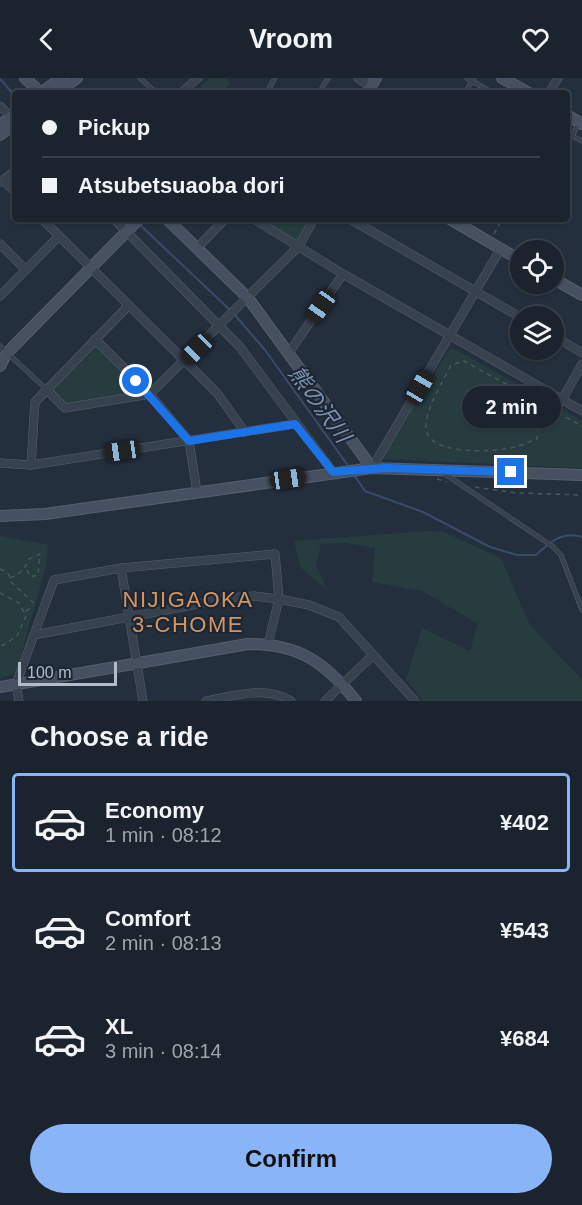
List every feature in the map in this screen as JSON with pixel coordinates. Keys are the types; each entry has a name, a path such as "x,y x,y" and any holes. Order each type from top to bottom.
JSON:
{"street":[{"path":"26,78 38,90"},
{"path":"45,90 61,78"},
{"path":"61,90 77,78"},
{"path":"184,90 197,78"},
{"path":"357,78 371,86"},
{"path":"502,78 524,90"},
{"path":"0,106 12,117"},
{"path":"0,135 12,121"},
{"path":"45,222 218,393 245,432"},
{"path":"170,222 245,301 288,354 368,469"},
{"path":"197,248 222,222"},
{"path":"259,222 343,274 582,411"},
{"path":"46,389 65,408 150,394 298,247 312,222"},
{"path":"355,222 510,311"},
{"path":"455,222 510,254"},
{"path":"0,366 4,349 132,225 240,346 295,424 338,472"},
{"path":"0,296 59,236"},
{"path":"0,244 26,270"},
{"path":"368,469 477,292 501,248"},
{"path":"288,354 343,274"},
{"path":"564,285 582,296"},
{"path":"31,465 35,402 129,305"},
{"path":"95,339 150,394 189,441 197,492"},
{"path":"564,342 582,353"},
{"path":"562,400 582,364"},
{"path":"0,463 31,465 295,424"},
{"path":"0,516 45,514 368,469 582,475"},
{"path":"19,701 16,684 54,580 121,568 275,554 279,599 268,644"},
{"path":"121,568 143,701"},
{"path":"34,635 229,598 254,596 279,599 309,605 339,617 415,701"},
{"path":"0,687 248,644 268,644 306,655 318,662 343,685 356,701"},
{"path":"325,701 373,655"},
{"path":"206,701 256,693 272,693 291,701"}],"lane":[{"path":"140,78 153,90"},
{"path":"467,78 473,79 489,90"},
{"path":"581,123 572,136 582,141"},
{"path":"4,349 46,389"},
{"path":"440,470 552,546 561,555 582,610"}],"path":[{"path":"489,242 500,222"},
{"path":"546,406 538,421 537,439 514,447 473,451 439,445 430,440 426,432 428,417 451,365 464,361 546,406 582,426"},
{"path":"430,478 449,482"},
{"path":"468,486 517,493 582,495"},
{"path":"10,578 23,572 29,559 40,554 38,574 30,577 26,567"},
{"path":"0,569 8,573 10,578 43,610"},
{"path":"0,593 19,603 25,611 24,625 17,636 0,646"},
{"path":"25,611 36,605"}],"green space":[{"path":"210,78 226,78 230,83 224,90 198,90"},
{"path":"259,222 312,222 298,247"},
{"path":"95,339 150,394 65,408 46,389"},
{"path":"451,347 582,421 582,468 381,459"},
{"path":"428,531 444,532 501,558 530,625 582,680 582,701 423,701 406,679 422,628 470,651 478,624 422,591 372,582 375,548 346,543 321,544 316,565 327,590 301,568 294,541"},
{"path":"0,536 48,545 46,566 16,673 0,678"}],"waterway":[{"name":"熊の沢川","path":"0,79 12,93"},
{"name":"熊の沢川","path":"138,223 230,310"},
{"name":"熊の沢川","path":"234,314 265,350 349,467"},
{"name":"熊の沢川","path":"354,475 365,491 423,512 490,547 517,555 536,555 551,542 568,535 582,537"}],"district":[{"name":"NIJIGAOKA 3-CHOME","path":"188,612"}],"route":[{"path":"136,381 150,394 189,441 295,424 333,472 372,468 511,472"}]}
